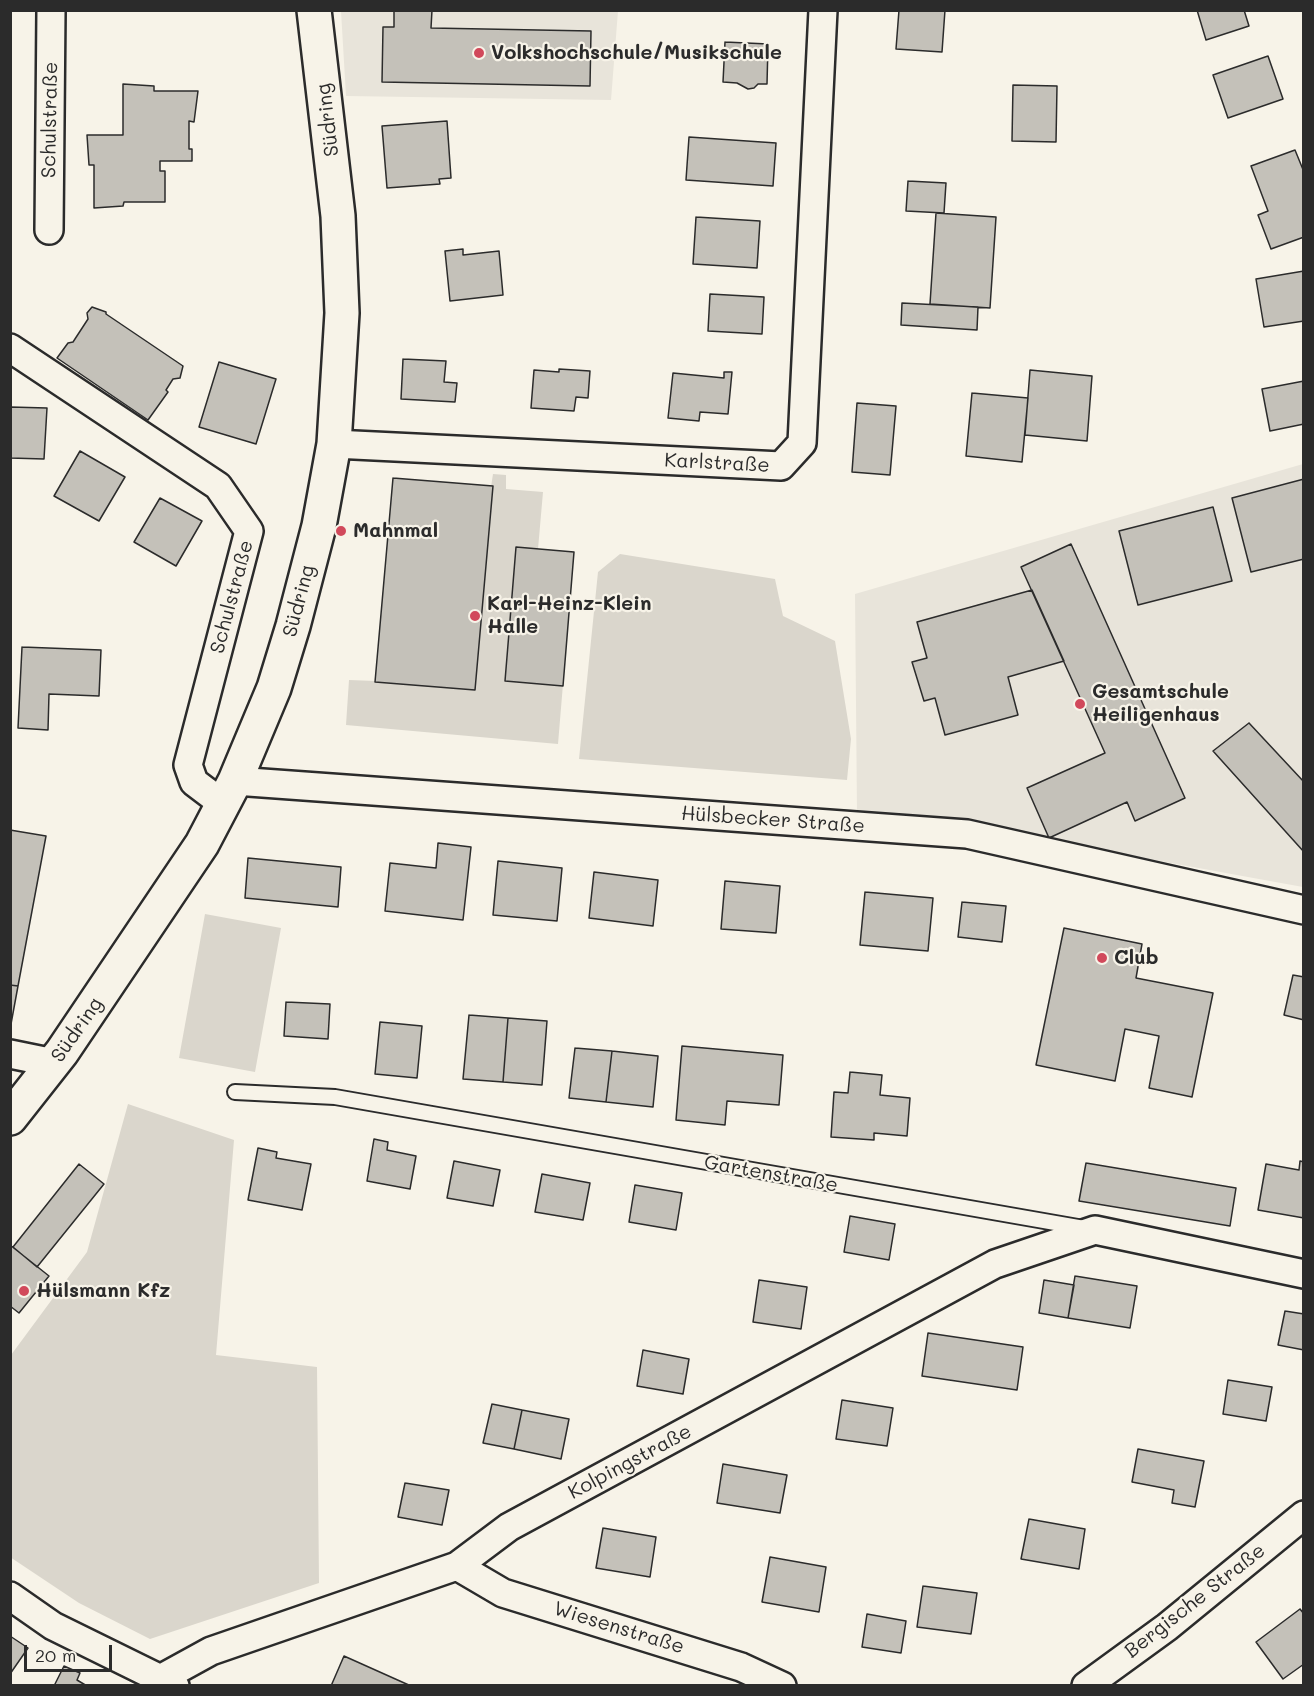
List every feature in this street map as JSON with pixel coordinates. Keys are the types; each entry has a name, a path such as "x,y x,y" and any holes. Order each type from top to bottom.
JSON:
{"street":[{"name":"Schulstraße","path":"49,230 51,10"},
{"name":"Südring","path":"10,1118 54,1063 202,844 229,793 274,688 293,626 319,526 334,444 342,313 338,216 314,10"},
{"name":"Karlstraße","path":"334,444 781,466 802,443 823,10"},
{"name":"Schulstraße","path":"10,348 218,486 249,531 188,765 194,782 229,793"},
{"name":"Hülsbecker Straße","path":"229,793 967,834 1304,910"},
{"path":"10,1054 54,1063"},
{"name":"Gartenstraße","path":"1095,1230 1304,1274"},
{"name":"Kolpingstraße","path":"165,1683 211,1651 458,1566 510,1527 995,1264 1095,1230"},
{"name":"Bergische Straße","path":"1086,1686 1167,1627 1304,1515"},
{"name":"Wiesenstraße","path":"458,1566 503,1593 741,1667 782,1686"},
{"path":"10,1596 53,1626 165,1683"}],"lane":[{"name":"Gartenstraße","path":"235,1092 335,1097 1095,1230"}],"shaded area":[{"name":"Volkshochschule/Musikschule","path":"341,11 618,11 611,100 346,96"},
{"name":"Gesamtschule Heiligenhaus","path":"1303,464 1303,887 989,830 857,813 855,594"},
{"name":"Karl-Heinz-Klein Halle","path":"493,474 506,475 506,489 543,492 538,549 574,552 558,744 346,725 349,680 375,681 393,478 491,487"},
{"path":"620,554 775,579 783,616 835,641 851,739 847,780 579,759 598,572"},
{"path":"205,914 281,928 255,1072 179,1058"},
{"path":"128,1104 234,1140 216,1355 317,1367 319,1583 150,1639 79,1603 10,1557 11,1355 87,1252"}],"building":[{"path":"394,10 432,10 431,28 591,31 590,86 382,82 383,27 394,27"},
{"path":"899,10 945,10 942,52 896,49"},
{"path":"1197,10 1244,10 1249,26 1206,40"},
{"path":"725,42 768,44 767,84 758,84 748,89 737,83 723,82"},
{"path":"1268,56 1283,99 1228,118 1213,75"},
{"path":"123,84 154,86 154,91 198,91 194,122 189,121 189,149 192,149 192,161 160,161 160,171 165,171 165,202 124,202 123,206 94,208 94,165 89,165 87,135 123,135"},
{"path":"1013,85 1057,86 1056,142 1012,141"},
{"path":"447,121 451,178 439,179 440,184 387,188 382,126"},
{"path":"689,137 776,143 773,186 686,180"},
{"path":"1295,150 1304,172 1304,237 1271,249 1258,215 1268,211 1251,166"},
{"path":"908,181 946,183 944,213 906,211"},
{"path":"936,213 996,217 990,308 930,304"},
{"path":"696,217 760,221 757,268 693,264"},
{"path":"463,249 463,255 499,251 503,295 450,301 445,251"},
{"path":"1304,271 1304,321 1264,327 1256,279"},
{"path":"710,294 764,297 762,334 708,331"},
{"path":"902,303 978,307 977,330 901,325"},
{"path":"92,307 106,312 183,366 180,378 173,379 166,390 168,392 148,420 57,358 68,343 73,342 88,319 87,313"},
{"path":"403,359 446,361 444,382 457,383 455,402 401,399"},
{"path":"219,362 276,379 256,444 199,427"},
{"path":"559,369 590,371 588,398 576,397 574,411 531,408 534,370 559,372"},
{"path":"1030,370 1092,376 1087,441 1025,435"},
{"path":"724,372 732,372 728,414 700,412 699,421 668,418 673,373 724,378"},
{"path":"1304,381 1304,424 1270,431 1262,389"},
{"path":"972,393 1028,398 1022,462 966,456"},
{"path":"857,403 896,406 890,475 852,472"},
{"path":"10,407 47,408 44,459 10,458"},
{"path":"80,451 125,477 99,521 54,496"},
{"path":"393,478 493,486 475,690 375,682"},
{"path":"1304,479 1304,559 1251,572 1232,498"},
{"path":"160,498 202,521 176,566 134,542"},
{"path":"1213,507 1232,581 1138,605 1119,531"},
{"path":"1071,544 1185,798 1135,821 1127,802 1049,838 1027,788 1105,753 1021,567"},
{"path":"516,547 574,552 563,686 505,681"},
{"path":"1032,590 1064,661 1008,677 1018,715 945,735 935,698 924,701 912,662 927,658 917,622"},
{"path":"22,647 101,650 99,696 49,694 48,730 18,728"},
{"path":"1249,723 1304,782 1304,852 1213,751"},
{"path":"10,830 46,836 18,986 10,985"},
{"path":"438,843 471,847 463,920 385,911 390,863 436,868"},
{"path":"248,858 341,867 338,907 245,898"},
{"path":"498,861 562,868 557,921 493,915"},
{"path":"594,872 658,880 653,926 589,918"},
{"path":"725,881 780,886 776,933 721,929"},
{"path":"865,892 933,898 928,951 860,945"},
{"path":"962,902 1006,906 1002,942 958,937"},
{"path":"1064,928 1142,944 1136,978 1213,993 1192,1097 1149,1088 1159,1036 1125,1029 1115,1081 1036,1065"},
{"path":"1293,975 1304,977 1304,1020 1284,1015"},
{"path":"10,985 18,986 11,1024 10,1024"},
{"path":"286,1002 330,1004 328,1039 284,1036"},
{"path":"469,1015 508,1018 503,1082 463,1079"},
{"path":"508,1018 547,1021 542,1085 503,1082"},
{"path":"380,1022 422,1026 417,1078 375,1074"},
{"path":"682,1046 783,1055 779,1105 727,1101 725,1125 676,1120"},
{"path":"575,1048 612,1051 606,1102 569,1098"},
{"path":"612,1051 658,1056 653,1107 606,1102"},
{"path":"850,1072 882,1075 880,1095 910,1098 907,1136 874,1133 874,1140 831,1137 834,1092 848,1093"},
{"path":"374,1139 388,1142 387,1150 416,1156 410,1189 367,1181"},
{"path":"258,1148 277,1152 276,1158 311,1164 302,1210 248,1200"},
{"path":"454,1161 500,1170 493,1206 447,1198"},
{"path":"1300,1161 1304,1162 1304,1218 1258,1210 1266,1164 1299,1170"},
{"path":"1086,1163 1236,1188 1230,1226 1079,1201"},
{"path":"79,1164 104,1184 37,1267 13,1247"},
{"path":"542,1174 590,1183 583,1220 535,1212"},
{"path":"635,1185 682,1193 676,1230 629,1222"},
{"path":"850,1216 895,1224 889,1260 844,1252"},
{"name":"Hülsmann Kfz","path":"10,1245 49,1276 19,1313 10,1306"},
{"path":"1075,1276 1137,1286 1130,1328 1068,1318"},
{"path":"759,1280 807,1287 801,1329 753,1322"},
{"path":"1044,1280 1074,1285 1068,1318 1039,1313"},
{"path":"1285,1311 1304,1314 1304,1350 1278,1345"},
{"path":"928,1333 1023,1347 1017,1390 922,1376"},
{"path":"643,1350 689,1359 683,1394 637,1386"},
{"path":"1228,1380 1272,1387 1266,1421 1223,1414"},
{"path":"842,1400 893,1408 887,1446 836,1439"},
{"path":"492,1404 522,1410 514,1449 483,1443"},
{"path":"522,1410 569,1419 561,1459 514,1449"},
{"path":"1138,1449 1204,1461 1195,1507 1172,1503 1174,1490 1132,1482"},
{"path":"723,1464 787,1475 780,1513 717,1503"},
{"path":"405,1483 449,1490 442,1525 398,1517"},
{"path":"1029,1519 1085,1529 1079,1569 1021,1559"},
{"path":"603,1528 656,1537 650,1577 596,1568"},
{"path":"770,1557 826,1567 819,1612 762,1602"},
{"path":"923,1586 977,1593 971,1634 917,1627"},
{"path":"1300,1609 1304,1614 1304,1664 1283,1679 1256,1642"},
{"path":"867,1614 906,1621 901,1653 862,1647"},
{"path":"10,1636 28,1648 10,1674"},
{"path":"344,1656 411,1686 331,1686"},
{"path":"64,1666 80,1673 77,1680 87,1686 54,1686"}],"place":[{"name":"Volkshochschule/Musikschule","path":"479,53"},
{"name":"Mahnmal","path":"341,531"},
{"name":"Karl-Heinz-Klein Halle","path":"475,616"},
{"name":"Gesamtschule Heiligenhaus","path":"1080,704"},
{"name":"Club","path":"1102,958"},
{"name":"Hülsmann Kfz","path":"24,1291"}]}
